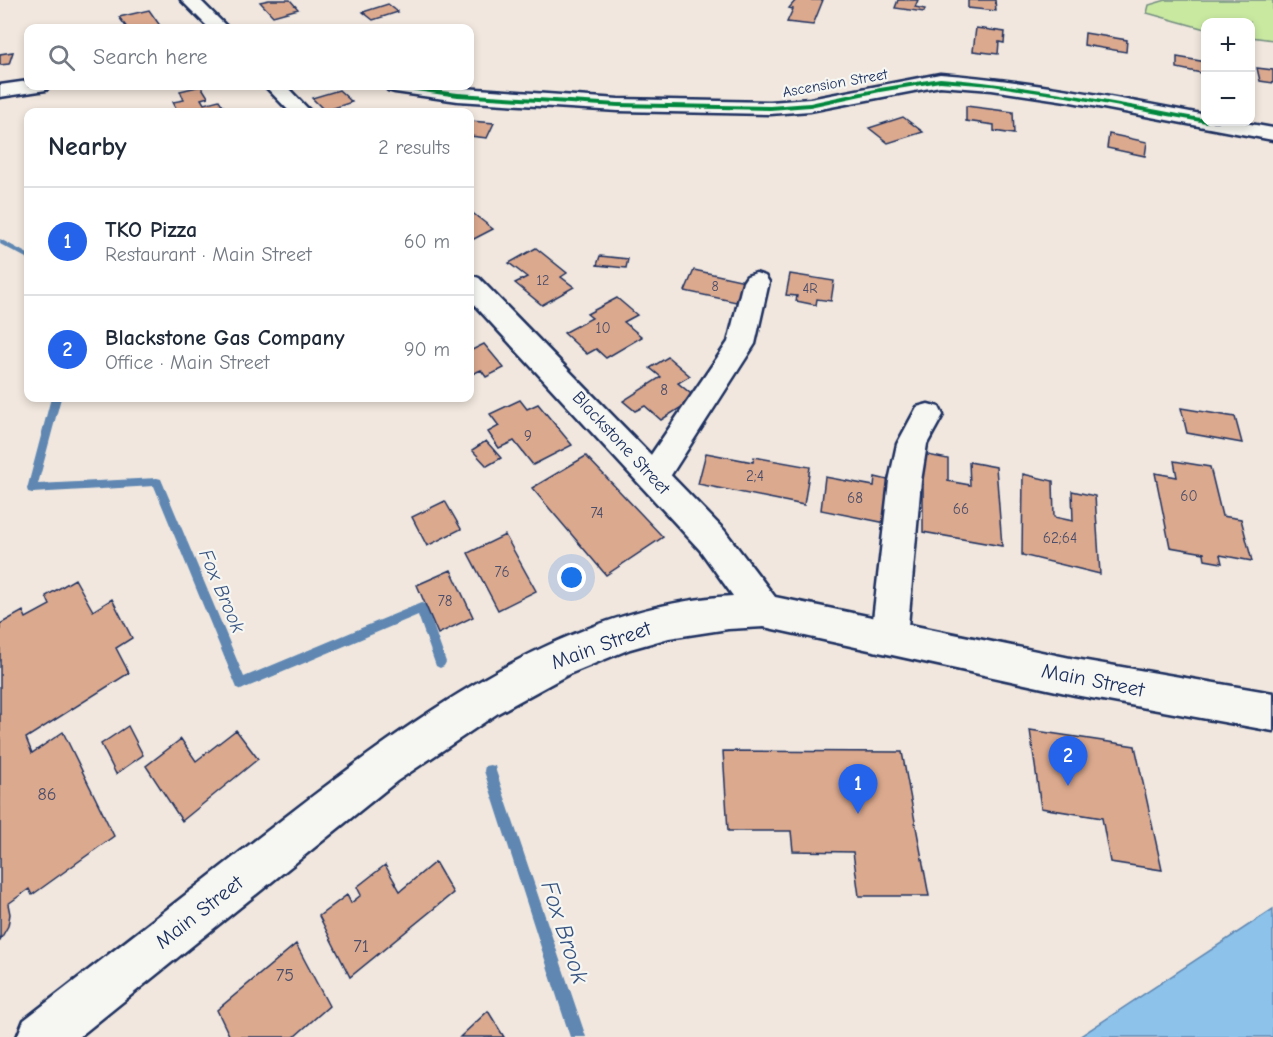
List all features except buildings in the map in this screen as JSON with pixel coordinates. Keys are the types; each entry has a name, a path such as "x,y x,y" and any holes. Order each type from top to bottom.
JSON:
{"main road":[{"path":"190,0 215,24"},
{"name":"Ascension Street","path":"423,90 458,95 618,105 770,108 810,105 940,80 1066,94 1201,120"},
{"path":"0,91 24,88"},
{"path":"279,90 298,108"},
{"name":"Ascension Street","path":"1232,126 1273,134"},
{"path":"653,477 741,344 756,282"},
{"name":"Blackstone Street","path":"474,288 712,540 764,611"},
{"path":"889,637 905,482 912,444 928,415"},
{"name":"Main Street","path":"41,1037 383,767 439,728 549,663 610,637 671,620 722,612 764,611 1075,677 1273,712"}],"green space":[{"path":"1166,0 1273,0 1273,40 1255,38 1255,18 1201,18 1201,28 1147,13 1149,5"}],"water":[{"path":"1273,909 1273,1037 1079,1037"}],"waterway":[{"name":"Fox Brook","path":"0,241 24,255"},
{"name":"Fox Brook","path":"55,402 32,489 157,482 241,684 421,608 440,662"},
{"name":"Fox Brook","path":"490,771 578,1037"}],"cycle path":[{"path":"423,90 458,95 618,105 770,108 810,105 940,80 992,84 1066,95 1201,120"}],"place":[{"name":"Blackstone Gas Company","path":"1068,786"},
{"name":"TKO Pizza","path":"858,814"}]}
